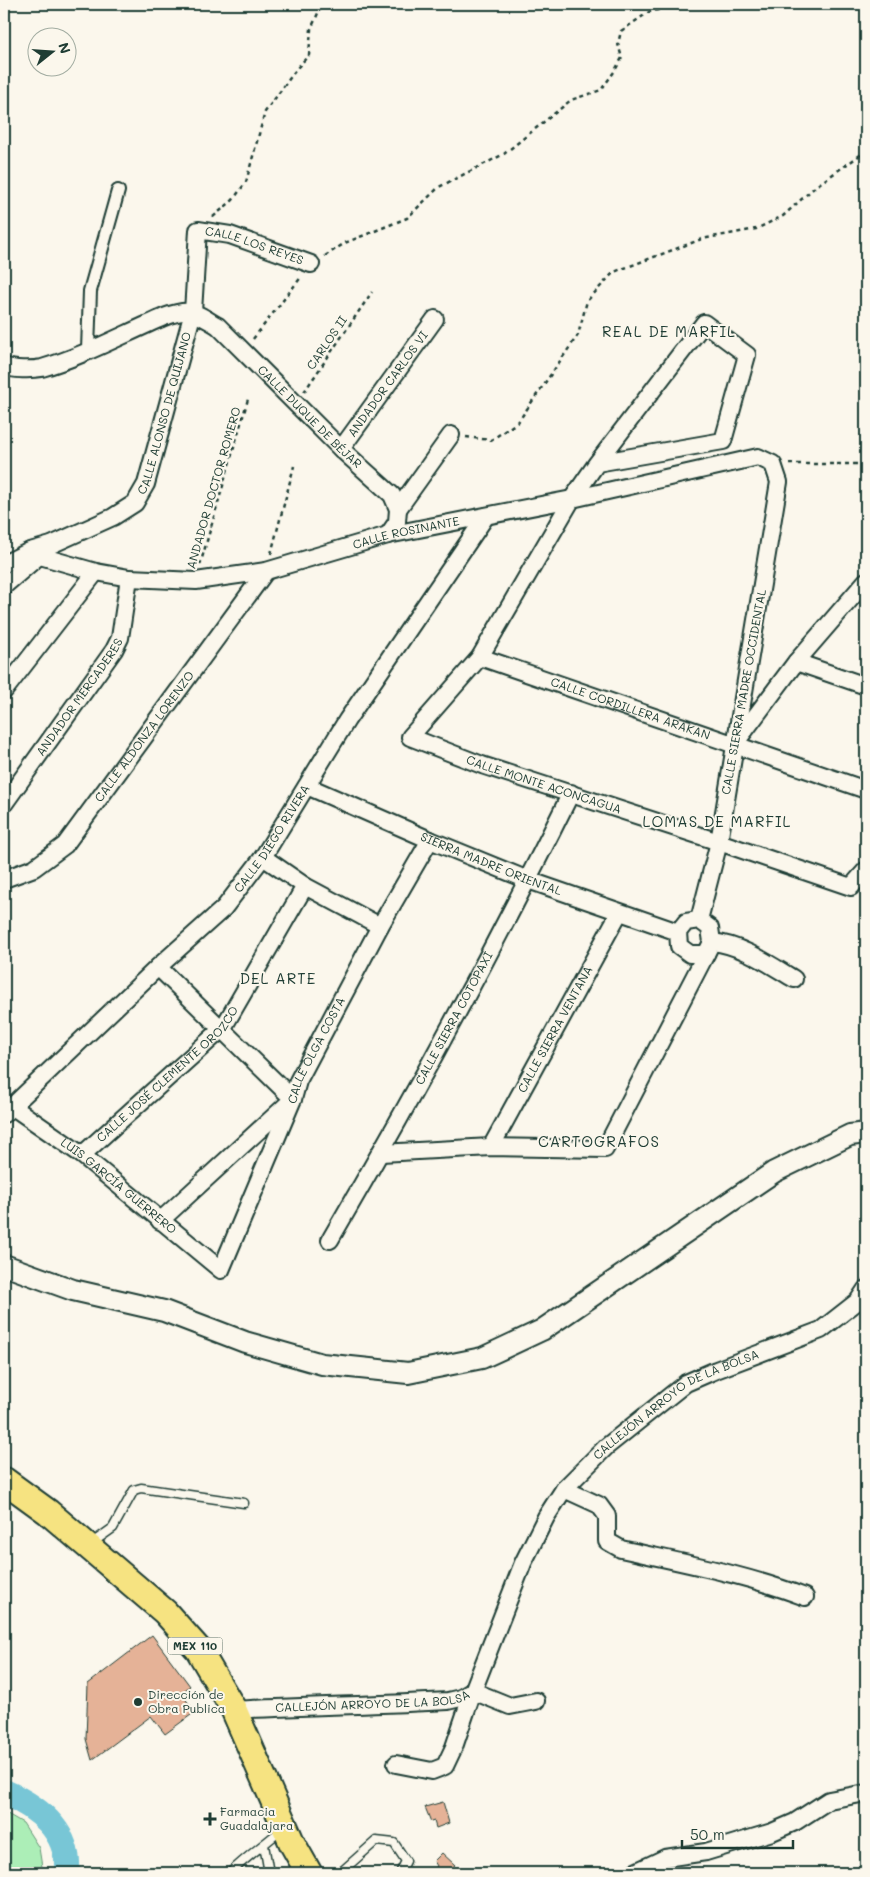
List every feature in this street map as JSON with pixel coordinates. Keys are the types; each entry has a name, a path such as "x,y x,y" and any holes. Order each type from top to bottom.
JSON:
{"main road":[{"name":"MEX 110","path":"4,1480 48,1512 165,1612 198,1649 234,1710 288,1835"},
{"path":"288,1835 304,1873"}],"street":[{"path":"88,350 90,291 118,191"},
{"name":"CALLE LOS REYES","path":"198,230 230,235 311,264"},
{"name":"CALLE ALONSO DE QUIJANO","path":"4,564 41,551 113,517 135,503 146,484 193,312 198,230"},
{"path":"4,366 11,369 40,368 180,311 193,312"},
{"name":"CALLE DUQUE DE BÉJAR","path":"193,312 218,326 341,449 392,495 398,509"},
{"name":"ANDADOR CARLOS VI","path":"341,449 435,319"},
{"path":"480,657 572,499 597,463 704,323 747,355 723,440 597,463"},
{"path":"388,535 397,522 398,509 451,435"},
{"name":"CALLE ROSINANTE","path":"41,551 96,572 129,578 196,581 266,571 388,535 572,499 758,457 773,464"},
{"name":"CALLE SIERRA MADRE OCCIDENTAL","path":"699,920 719,842 779,482 773,464"},
{"name":"CALLE DIEGO RIVERA","path":"8,1110 158,967 224,908 264,857 346,720 486,516"},
{"name":"CALLE ALONSO DE QUIJANO","path":"4,586 41,551"},
{"name":"CALLE ALDONZA LORENZO","path":"4,879 34,868 64,845 266,571"},
{"path":"4,691 96,572"},
{"name":"ANDADOR MERCADERES","path":"4,804 114,650 120,638 129,578"},
{"path":"735,744 796,662 865,584"},
{"name":"CALLE CORDILLERA ARAKAN","path":"480,657 866,790"},
{"name":"CALLE MONTE ACONCAGUA","path":"480,657 410,737 482,765 851,887 866,870"},
{"path":"796,662 866,686"},
{"name":"SIERRA MADRE ORIENTAL","path":"307,786 430,840 528,880 678,932"},
{"name":"CALLE SIERRA COTOPAXI","path":"330,1240 381,1153 528,880 571,793"},
{"name":"CALLE OLGA COSTA","path":"221,1270 293,1098 298,1081 380,926 430,840"},
{"path":"264,857 305,886 380,926"},
{"name":"CALLE JOSÉ CLEMENTE OROZCO","path":"82,1155 223,1028 305,886"},
{"name":"CALLE SIERRA VENTANA","path":"491,1146 619,912"},
{"path":"381,1153 491,1146 605,1149 709,948 710,928 699,920 686,922 678,932 679,946 690,954 709,948 727,943 756,957 794,980"},
{"path":"158,967 293,1098 160,1221"},
{"name":"LUIS GARCÍA GUERRERO","path":"8,1110 82,1155 221,1270"},
{"path":"4,1265 73,1290 164,1311 245,1342 322,1364 408,1373 482,1358 542,1330 774,1172 850,1135 866,1133"},
{"name":"CALLEJÓN ARROYO DE LA BOLSA","path":"396,1764 432,1772 445,1766 454,1747 473,1691 523,1563 546,1517 564,1488 606,1448 686,1383 821,1330 858,1301 866,1290"},
{"path":"564,1488 599,1505 607,1516 607,1541 621,1549 716,1570 776,1586 805,1597"},
{"name":"CALLEJÓN ARROYO DE LA BOLSA","path":"234,1710 448,1701 461,1698 473,1691"},
{"name":"CALLEJÓN ARROYO DE LA BOLSA","path":"473,1691 510,1706 536,1701"},
{"path":"633,1873 665,1858 706,1852 772,1832 795,1822 829,1800 866,1793"}],"lane":[{"path":"88,1546 113,1528 134,1490 141,1488 244,1503"},
{"path":"230,1873 244,1858 264,1845 288,1835"},
{"path":"340,1873 376,1842 394,1843 406,1860 400,1873"},
{"path":"264,1845 269,1873"}],"path":[{"path":"198,230 233,200 246,182 265,112 298,67 309,56 311,28 319,12 326,4"},
{"path":"243,352 311,264 345,243 407,218 440,187 504,154 571,100 601,90 622,58 618,44 621,31 649,12 684,4"},
{"path":"451,435 491,440 518,422 578,335 587,301 614,272 702,239 756,229 783,216 816,186 866,151"},
{"name":"CARLOS II","path":"296,404 372,292"},
{"name":"ANDADOR DOCTOR ROMERO","path":"196,581 248,399"},
{"path":"773,464 866,464"},
{"path":"266,571 294,466"}],"green space":[{"path":"4,1812 23,1823 39,1848 43,1873 4,1873"}],"building":[{"name":"Dirección de Obra Publica","path":"152,1635 190,1686 181,1693 195,1712 165,1734 151,1716 92,1760 86,1739 88,1684"},
{"path":"443,1802 449,1823 436,1828 434,1821 431,1822 425,1807"},
{"path":"442,1853 455,1865 447,1873 430,1873 437,1866 434,1861"}],"waterway":[{"path":"4,1792 29,1805 49,1822 63,1845 67,1858 67,1873"}],"place":[{"name":"Dirección de Obra Publica","path":"138,1702"},
{"name":"Farmacia Guadalajara","path":"210,1819"}],"district":[{"name":"REAL DE MARFIL","path":"669,332"},
{"name":"LOMAS DE MARFIL","path":"717,822"},
{"name":"DEL ARTE","path":"278,979"},
{"name":"CARTOGRAFOS","path":"599,1142"}]}
